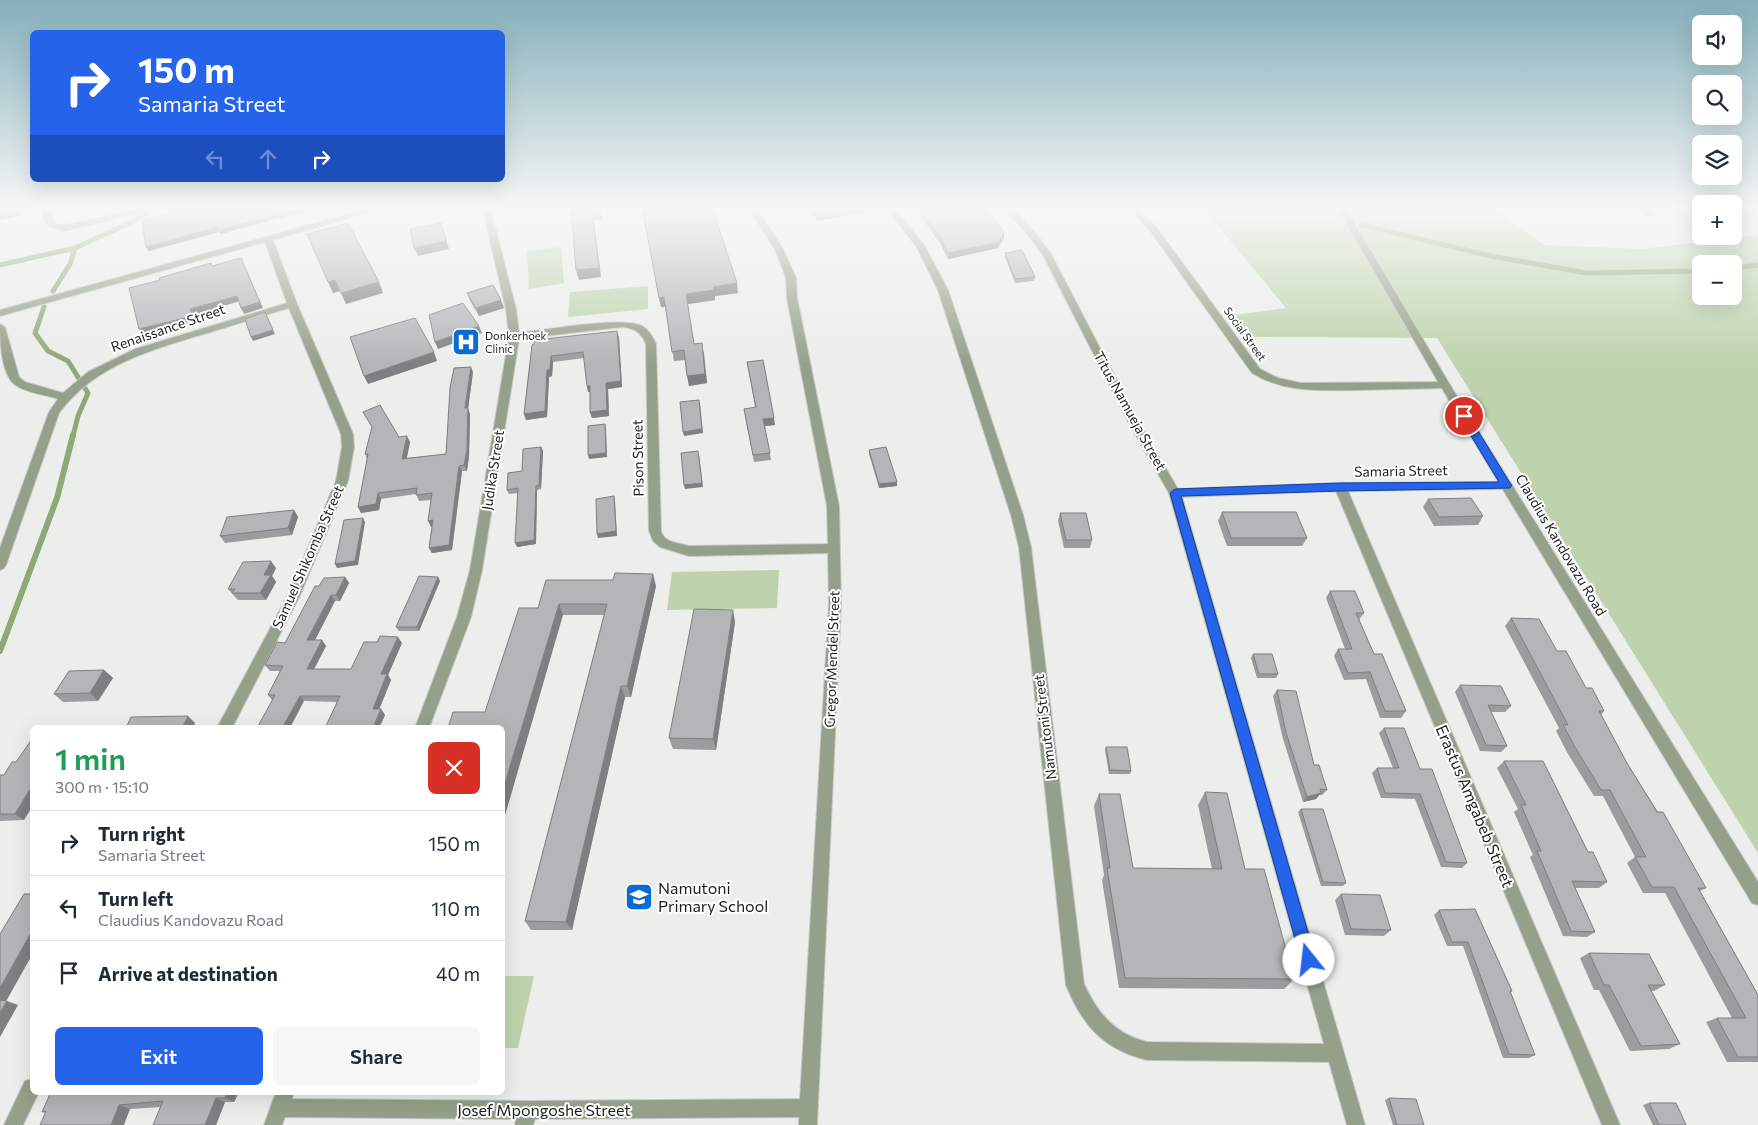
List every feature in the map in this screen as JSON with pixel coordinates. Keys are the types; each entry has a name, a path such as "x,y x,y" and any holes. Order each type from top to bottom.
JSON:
{"street":[{"path":"0,313 194,260"},
{"name":"Samuel Shikomba Street","path":"226,725 294,595 342,481 348,447 347,434 292,304 276,260"},
{"name":"Judika Street","path":"423,725 464,617 476,570 514,337 511,309 499,260"},
{"name":"Gregor Mendel Street","path":"784,260 792,278 792,298 833,506 834,623 808,1116"},
{"name":"Namutoni Street","path":"927,260 943,290 1017,515 1024,547 1075,984 1085,1008 1105,1030 1124,1044 1147,1051 1335,1053"},
{"name":"Titus Namueja Street","path":"1050,260 1135,425 1175,493 1356,1125"},
{"name":"Social Street","path":"1175,260 1256,371 1272,381 1292,386 1309,387 1445,385"},
{"name":"Claudius Kandovazu Road","path":"1371,260 1445,385 1758,896"},
{"name":"Renaissance Street","path":"0,565 54,412 64,397 81,381 94,372 139,351 292,304"},
{"name":"Pison Street","path":"514,337 622,324 634,325 648,335 651,344 655,531 658,538 664,544 689,551 834,548"},
{"path":"0,327 14,378 21,384 64,397"},
{"name":"Samaria Street","path":"1175,493 1340,487 1506,485"},
{"name":"Erastus Amgabeb Street","path":"1340,487 1611,1125"},
{"path":"13,1125 30,1092"},
{"name":"Josef Mpongoshe Street","path":"279,1109 526,1118 808,1116"}],"green space":[{"path":"527,260 562,260 564,283 529,289"},
{"path":"1246,260 1692,260 1692,305 1742,305 1742,260 1758,260 1758,853 1437,338 1251,337 1235,315 1286,308"},
{"path":"648,286 648,309 568,317 570,292"},
{"path":"779,570 777,608 667,610 672,572"},
{"path":"505,976 534,976 518,1048 505,1048"}],"building":[{"path":"242,260 260,302 241,308 237,296 190,309 193,316 139,329 129,288 211,263 212,266"},
{"path":"318,260 367,260 379,282 341,293 335,280 328,282"},
{"path":"575,260 598,260 599,268 576,270"},
{"path":"652,260 729,260 737,283 713,287 714,290 686,294 694,344 702,343 705,374 687,376 684,350 672,352 664,297 659,298"},
{"path":"1008,260 1027,260 1035,277 1015,279"},
{"path":"493,285 501,300 476,308 467,293"},
{"path":"463,303 479,326 435,342 429,315"},
{"path":"265,312 273,330 251,337 245,319"},
{"path":"415,318 434,352 364,376 350,337"},
{"path":"617,331 621,381 606,383 607,410 590,412 590,386 587,386 583,352 551,356 550,370 547,370 545,411 524,414 532,345 535,340"},
{"path":"763,360 774,418 763,419 770,453 753,455 744,409 756,407 747,362"},
{"path":"471,367 465,408 468,408 467,450 464,465 459,466 449,545 429,548 433,520 428,521 432,493 416,495 417,488 378,493 376,504 358,507 368,454 365,454 372,427 363,412 380,405 399,437 407,436 402,459 446,454 450,388 454,368"},
{"path":"699,400 702,429 683,432 680,402"},
{"path":"605,424 606,453 588,455 588,426"},
{"path":"541,447 539,485 536,486 534,540 515,543 518,488 507,490 508,473 522,471 523,449"},
{"path":"886,447 897,482 879,484 869,450"},
{"path":"698,451 702,483 684,485 681,453"},
{"path":"614,496 616,531 597,534 596,499"},
{"path":"1471,498 1483,516 1439,517 1428,499"},
{"path":"294,510 288,528 220,536 227,517"},
{"path":"1222,512 1296,512 1307,538 1231,538"},
{"path":"1060,513 1086,513 1092,540 1066,540"},
{"path":"363,518 355,561 335,564 344,520"},
{"path":"271,561 264,575 271,575 260,593 232,593 235,589 228,589 243,562"},
{"path":"615,573 653,574 627,686 621,686 566,922 525,921 607,604 559,604 505,783 505,725 449,725 453,712 485,712 519,608 538,608 546,580 613,580"},
{"path":"419,576 438,577 417,627 396,627"},
{"path":"345,577 336,595 331,595 307,640 322,640 307,669 351,669 364,642 377,642 380,636 398,637 381,674 387,674 373,709 381,709 374,725 326,725 340,696 300,696 284,725 259,725 275,695 268,695 283,666 265,665 277,642 285,643 315,586 319,586 324,578"},
{"path":"1330,591 1355,591 1364,613 1356,613 1374,654 1382,654 1406,711 1385,711 1370,672 1348,673 1338,649 1352,649"},
{"path":"694,609 733,610 713,739 669,738"},
{"path":"1511,618 1539,619 1557,651 1566,651 1586,688 1592,688 1604,711 1599,711 1627,763 1657,812 1663,812 1706,888 1698,888 1758,995 1758,1057 1738,1057 1717,1018 1746,1018 1674,887 1652,887 1635,857 1646,857 1610,790 1601,790 1575,747 1563,725 1568,725"},
{"path":"1253,654 1272,654 1278,674 1259,674"},
{"path":"104,670 90,693 54,694 69,671"},
{"path":"1460,685 1501,686 1511,706 1488,705 1507,746 1486,745"},
{"path":"1277,690 1296,691 1314,765 1319,765 1327,790 1320,789 1321,793 1307,797 1286,733"},
{"path":"188,716 184,725 127,725 131,717"},
{"path":"1384,728 1404,728 1420,769 1432,769 1467,863 1446,862 1420,794 1385,793 1377,768 1399,768"},
{"path":"30,742 30,789 15,814 0,814 0,775 4,775 12,762 16,762"},
{"path":"1106,747 1127,747 1131,771 1110,770"},
{"path":"1504,761 1543,761 1588,852 1593,852 1607,882 1572,881 1595,932 1571,931 1537,851 1541,851 1521,805 1526,805"},
{"path":"1205,792 1227,793 1245,869 1264,869 1294,979 1125,978 1107,868 1110,868 1099,794 1120,794 1133,868 1222,869"},
{"path":"1301,809 1323,809 1346,883 1323,882"},
{"path":"24,894 30,894 30,935 0,988 0,934"},
{"path":"1341,894 1380,895 1391,930 1351,929"},
{"path":"1475,909 1512,991 1510,991 1535,1055 1509,1054 1468,942 1452,942 1439,910"},
{"path":"1589,953 1649,954 1665,985 1648,985 1680,1044 1641,1046 1609,985 1604,985"},
{"path":"0,1000 7,1001 0,1013"},
{"path":"50,1095 226,1095 225,1098 216,1098 205,1125 153,1125 163,1101 119,1105 111,1125 40,1125 46,1111 42,1112"},
{"path":"1389,1098 1416,1099 1424,1125 1397,1125"},
{"path":"1649,1103 1676,1103 1686,1125 1659,1125"}],"waterway":[{"path":"0,265 24,260"},
{"path":"53,291 71,260"},
{"path":"1511,260 1586,273 1692,271"},
{"path":"1742,267 1758,265"},
{"path":"44,307 35,333 48,351 68,361 88,393 78,416 73,436"},
{"path":"0,651 57,498 73,435"}],"place":[{"name":"Donkerhoek Clinic","path":"466,342"},
{"name":"Namutoni Primary School","path":"639,897"}],"route":[{"path":"1309,960 1175,493 1340,487 1506,485 1464,416"}]}
